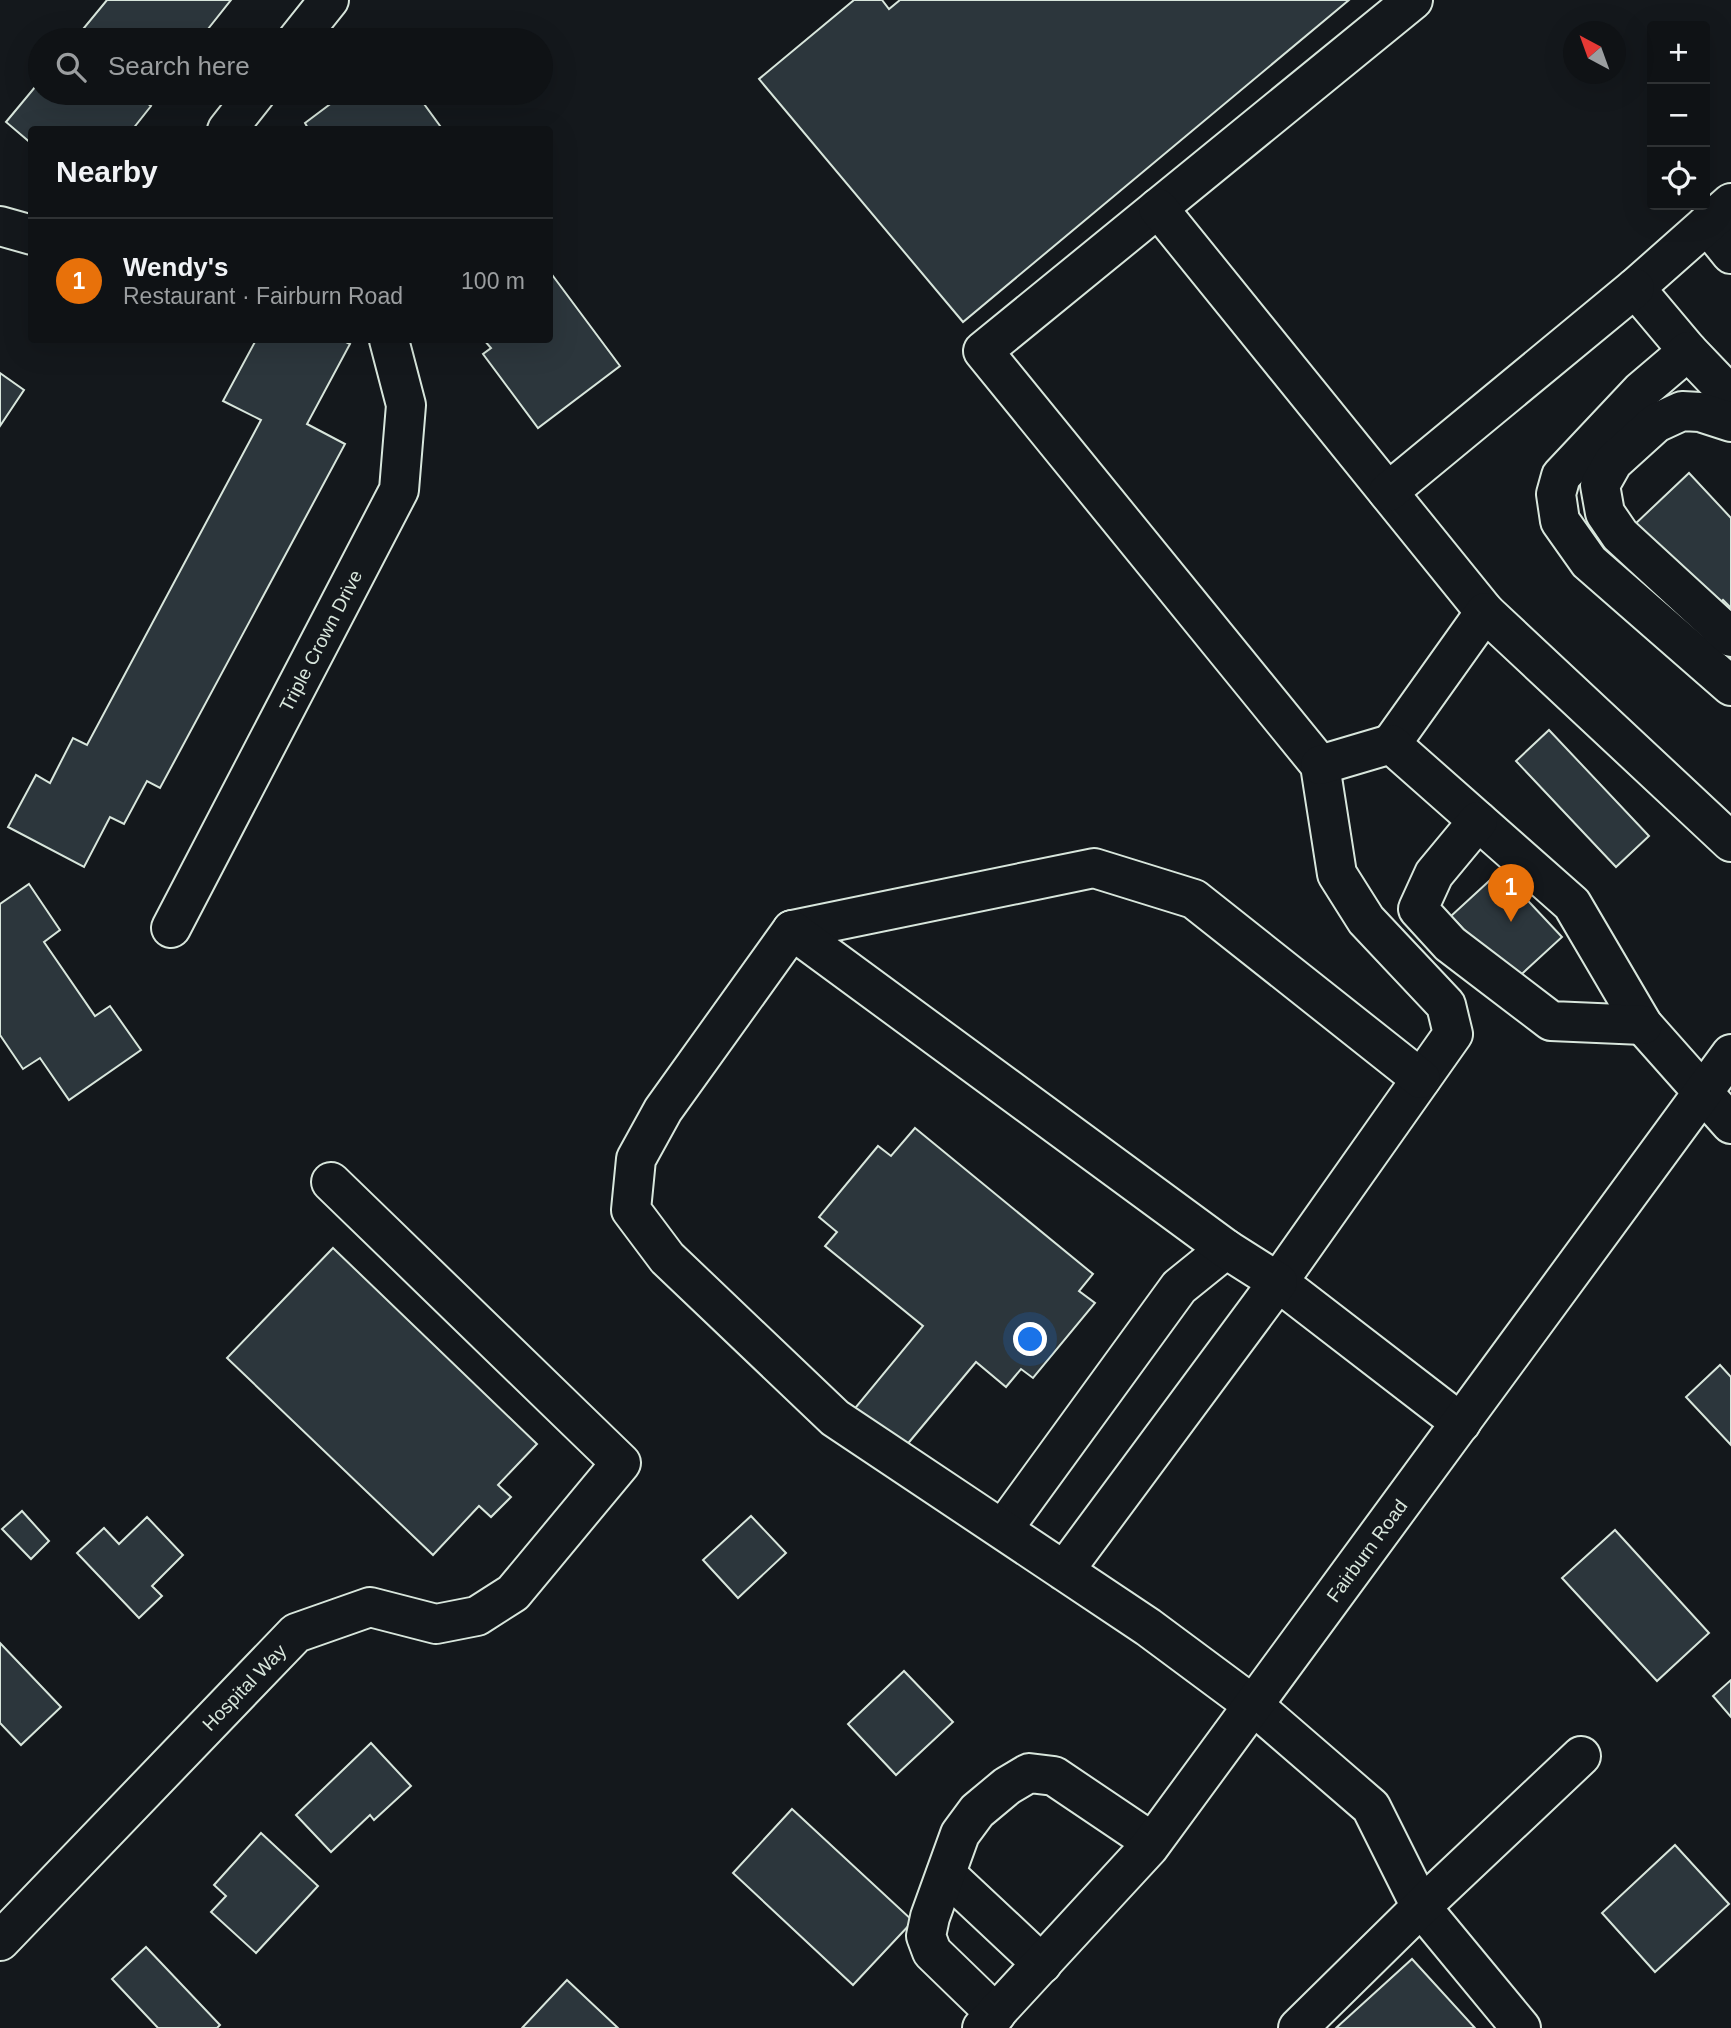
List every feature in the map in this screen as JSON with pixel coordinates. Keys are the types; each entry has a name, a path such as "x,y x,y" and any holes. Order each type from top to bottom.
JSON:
{"street":[{"path":"307,28 329,0"},
{"path":"1064,1571 1278,1282 1453,1034 1446,1005 1366,920 1336,874 1320,765 983,351 1413,0"},
{"path":"230,126 247,105"},
{"path":"1158,208 1485,612 1731,842"},
{"path":"1388,492 1635,288 1719,214 1731,254"},
{"path":"0,226 28,234"},
{"path":"1635,288 1688,351 1731,396"},
{"name":"Triple Crown Drive","path":"171,928 399,490 406,405 390,343"},
{"path":"1688,351 1641,391 1561,476 1556,494 1560,521 1589,562 1731,687"},
{"path":"1731,422 1700,412 1682,411 1673,415 1656,424 1634,442 1614,462 1600,485 1605,513 1620,535 1731,637"},
{"path":"1320,765 1391,744 1485,612"},
{"path":"1391,744 1572,904 1643,1025 1731,1124"},
{"path":"1478,821 1434,874 1418,909 1450,944 1551,1021 1643,1025"},
{"path":"1421,1079 1194,899 1094,868 792,930 663,1110 636,1159 631,1210 667,1258 835,1418 1148,1627 1253,1705 1371,1807 1421,1907 1521,2028"},
{"path":"792,930 1226,1249 1278,1282 1461,1423"},
{"name":"Fairburn Road","path":"989,2021 1152,1842 1731,1054"},
{"name":"Hospital Way","path":"0,1941 296,1633 370,1607 436,1625 477,1616 513,1593 621,1463 331,1182"},
{"path":"1003,1529 1180,1287 1226,1249"},
{"path":"1298,2028 1581,1756"},
{"path":"989,2021 932,1952 926,1936 930,1917 960,1833 977,1811 1007,1786 1029,1773 1054,1776 1152,1842"},
{"path":"946,1874 1041,1964"}],"building":[{"path":"107,0 231,0 209,28 84,28"},
{"path":"854,0 882,0 889,9 900,0 1349,0 963,322 759,79"},
{"path":"28,95 28,105 151,106 135,126 28,126 28,141 6,122"},
{"path":"329,105 425,105 440,126 307,126 305,123"},
{"path":"553,276 620,366 538,428 483,354 491,348 487,343 553,343"},
{"path":"254,343 350,344 307,424 345,444 160,788 147,781 124,824 110,817 84,867 8,827 36,775 50,783 73,738 87,745 261,420 223,401"},
{"path":"0,373 24,390 0,426"},
{"path":"1689,473 1731,518 1731,608 1723,600 1712,611 1633,526"},
{"path":"1549,730 1649,836 1616,867 1516,761"},
{"path":"1500,871 1562,937 1513,982 1451,916"},
{"path":"29,884 60,930 44,942 95,1016 110,1006 141,1050 69,1100 40,1058 23,1069 0,1035 0,904"},
{"path":"915,1128 1093,1274 1079,1291 1095,1303 1033,1378 1021,1369 1006,1387 976,1362 900,1453 851,1413 923,1326 825,1246 837,1232 819,1217 878,1146 891,1156"},
{"path":"333,1248 537,1444 498,1485 511,1497 491,1517 479,1506 433,1555 227,1358"},
{"path":"1720,1365 1731,1377 1731,1445 1686,1397"},
{"path":"22,1511 49,1541 31,1559 2,1529"},
{"path":"751,1516 786,1553 738,1598 703,1560"},
{"path":"147,1517 183,1555 152,1586 162,1596 139,1618 77,1553 104,1528 119,1544"},
{"path":"1615,1530 1709,1633 1657,1681 1562,1578"},
{"path":"0,1643 61,1707 21,1745 0,1723"},
{"path":"904,1671 953,1722 896,1775 848,1724"},
{"path":"1731,1680 1731,1717 1713,1696"},
{"path":"371,1743 411,1786 374,1820 370,1815 331,1852 296,1815"},
{"path":"792,1809 913,1921 853,1985 733,1873"},
{"path":"261,1833 318,1886 256,1953 211,1912 226,1896 214,1885"},
{"path":"1675,1845 1729,1904 1655,1972 1602,1913"},
{"path":"146,1947 220,2025 217,2028 158,2028 112,1979"},
{"path":"1412,1959 1475,2028 1336,2028"},
{"path":"567,1980 618,2028 522,2028"}],"place":[{"name":"Wendy's","path":"1511,922"}]}
